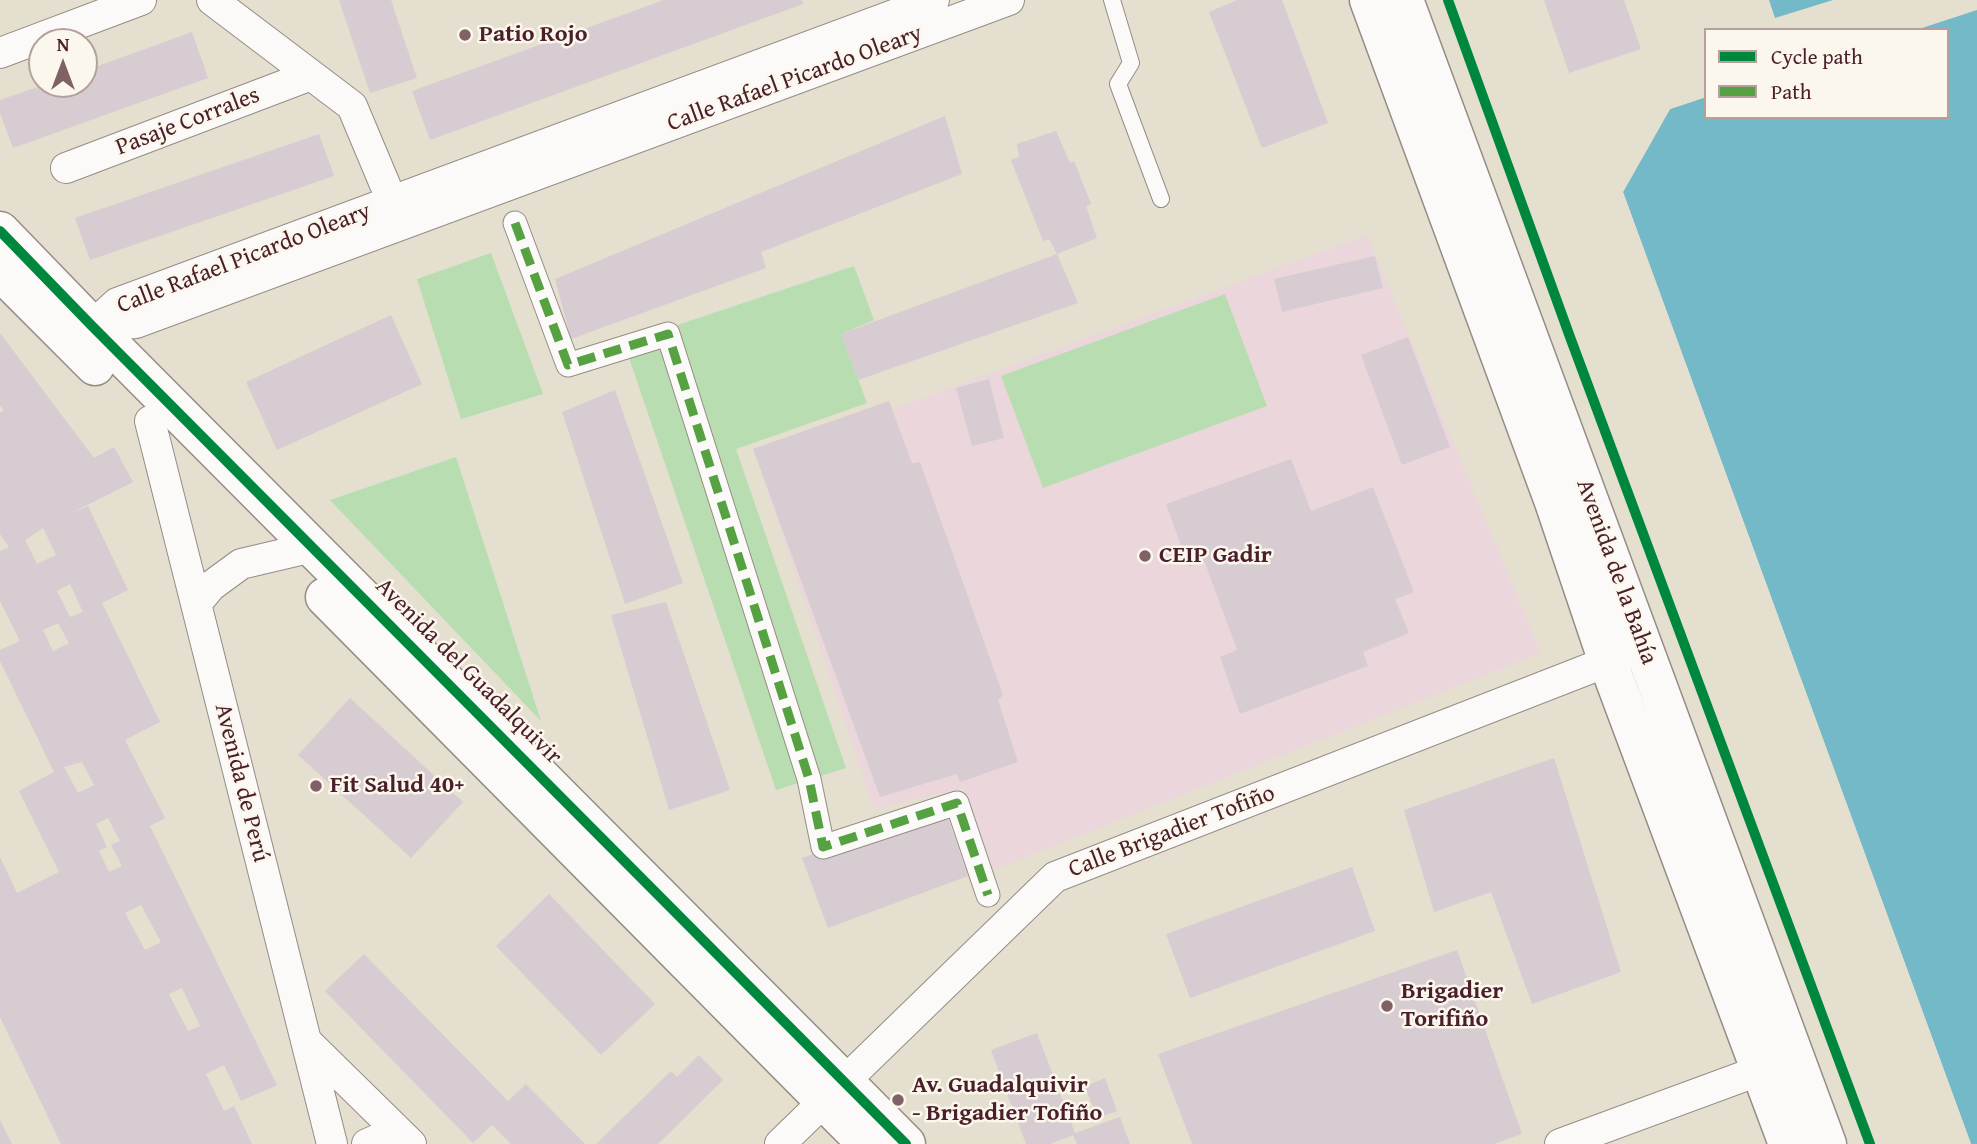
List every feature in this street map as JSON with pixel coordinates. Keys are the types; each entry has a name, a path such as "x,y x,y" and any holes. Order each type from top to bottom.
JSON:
{"main road":[{"name":"Avenida de la Bahía","path":"1369,0 1553,502 1608,662 1788,1144"},
{"name":"Avenida de la Bahía","path":"1404,0 1827,1144"},
{"name":"Avenida del Guadalquivir","path":"0,231 150,421 297,550"},
{"name":"Avenida del Guadalquivir","path":"0,271 82,335 834,1092 906,1144"},
{"name":"Avenida del Guadalquivir","path":"834,1092 867,1144"}],"street":[{"path":"0,53 141,0"},
{"path":"212,0 352,106 397,212"},
{"name":"Calle Rafael Picardo Oleary","path":"82,335 117,303 397,212 943,7 1009,0"},
{"name":"Pasaje Corrales","path":"66,168 311,75"},
{"path":"515,223 568,365 667,334 809,779 824,846 957,803 988,895"},
{"name":"Avenida de Perú","path":"150,421 332,1144"},
{"path":"196,604 211,586 241,564 297,550"},
{"name":"Calle Brigadier Tofiño","path":"780,1144 1055,877 1608,662 1628,653 1642,642"},
{"path":"306,1040 407,1140"},
{"path":"1560,1144 1761,1070"},
{"path":"367,1144 385,1136 407,1140"}],"lane":[{"path":"1112,0 1131,63 1118,84 1161,199"}],"shaded area":[{"name":"CEIP Gadir","path":"1367,235 1541,653 991,871 964,788 874,809 757,459"}],"green space":[{"path":"491,253 543,394 461,419 417,279"},
{"path":"854,266 874,320 841,334 867,403 736,449 846,768 776,790 624,343"},
{"path":"1225,294 1267,406 1043,488 1001,376"},
{"path":"456,457 541,721 330,500"}],"water":[{"path":"1769,0 1833,0 1775,18"},
{"path":"1977,10 1977,1144 1971,1144 1623,192 1670,109 1704,98 1704,119 1949,119 1949,28 1922,28"}],"pier":[{"path":"1704,94 1704,98 1670,109 1623,192 1971,1144 1967,1144 1620,193 1668,106"}],"building":[{"path":"339,0 391,0 417,78 370,93"},
{"path":"664,0 802,0 803,4 430,140 412,91"},
{"path":"1237,0 1282,0 1328,123 1262,148 1209,12"},
{"path":"1544,0 1624,0 1641,49 1569,73"},
{"path":"192,32 208,78 13,148 0,113 0,100 28,90 28,98 98,98 98,66"},
{"path":"945,116 962,174 761,252 766,268 571,339 555,279"},
{"path":"1056,131 1070,163 1074,161 1091,204 1086,206 1097,238 1057,254 1049,239 1043,241 1011,160 1019,157 1017,144"},
{"path":"319,134 334,176 90,260 75,218"},
{"path":"1057,254 1078,303 858,380 841,334"},
{"path":"1375,256 1383,288 1282,312 1274,279"},
{"path":"391,315 422,384 277,450 246,382"},
{"path":"0,333 94,458 114,447 133,482 71,513 88,506 128,590 102,603 160,722 125,740 165,818 150,826 277,1085 241,1101 224,1065 206,1074 224,1111 234,1106 252,1144 61,1144 0,1017 0,857 17,893 59,872 19,791 54,772 0,661 0,650 20,641 0,601 0,551 9,547 0,534 0,413 4,410 0,405","holes":["43,528 56,555 37,564 25,540","70,584 83,612 70,617 57,591","58,623 69,643 53,651 43,630","82,762 94,785 78,793 64,767","108,818 120,841 111,845 122,866 109,872 99,851 107,847 96,824","141,905 161,942 145,950 125,913","182,988 200,1026 188,1031 169,994"]},
{"path":"1408,337 1450,447 1402,465 1361,355"},
{"path":"989,379 1004,438 972,446 956,388"},
{"path":"615,390 683,583 625,604 562,412"},
{"path":"889,401 912,463 920,462 1003,695 998,700 1018,762 960,782 957,774 880,797 753,449"},
{"path":"1291,459 1311,511 1373,487 1414,592 1395,599 1409,633 1363,652 1368,666 1240,714 1220,657 1237,650 1204,560 1189,567 1166,504"},
{"path":"666,602 730,790 669,810 611,615"},
{"path":"350,698 463,802 411,858 298,755"},
{"path":"1554,758 1621,972 1532,1004 1491,892 1434,912 1404,810"},
{"path":"945,809 968,876 828,928 802,858"},
{"path":"1352,867 1375,931 1190,998 1166,934"},
{"path":"549,894 655,1004 601,1055 496,946"},
{"name":"Brigadier Torifiño","path":"1457,950 1522,1134 1494,1144 1192,1144 1158,1054"},
{"path":"364,954 508,1101 526,1084 585,1144 511,1144 492,1125 473,1143 325,991"},
{"path":"1037,1033 1075,1133 1120,1117 1130,1144 1077,1144 1073,1135 1050,1144 1026,1144 991,1050"},
{"path":"699,1055 723,1080 658,1144 596,1144 671,1071 677,1077"},
{"path":"1105,1078 1117,1111 1097,1118 1085,1086"},
{"path":"0,1120 12,1144 0,1144"}],"marked path":[{"path":"515,223 568,365 668,334 809,779 823,847 957,803 988,895"}],"cycle path":[{"path":"1448,0 1570,337 1870,1144"},
{"path":"0,231 906,1144"}],"place":[{"name":"Patio Rojo","path":"465,35"},
{"name":"CEIP Gadir","path":"1145,556"},
{"name":"Fit Salud 40+","path":"316,786"},
{"name":"Brigadier Torifiño","path":"1387,1006"},
{"name":"Av. Guadalquivir - Brigadier Tofiño","path":"898,1100"}]}
